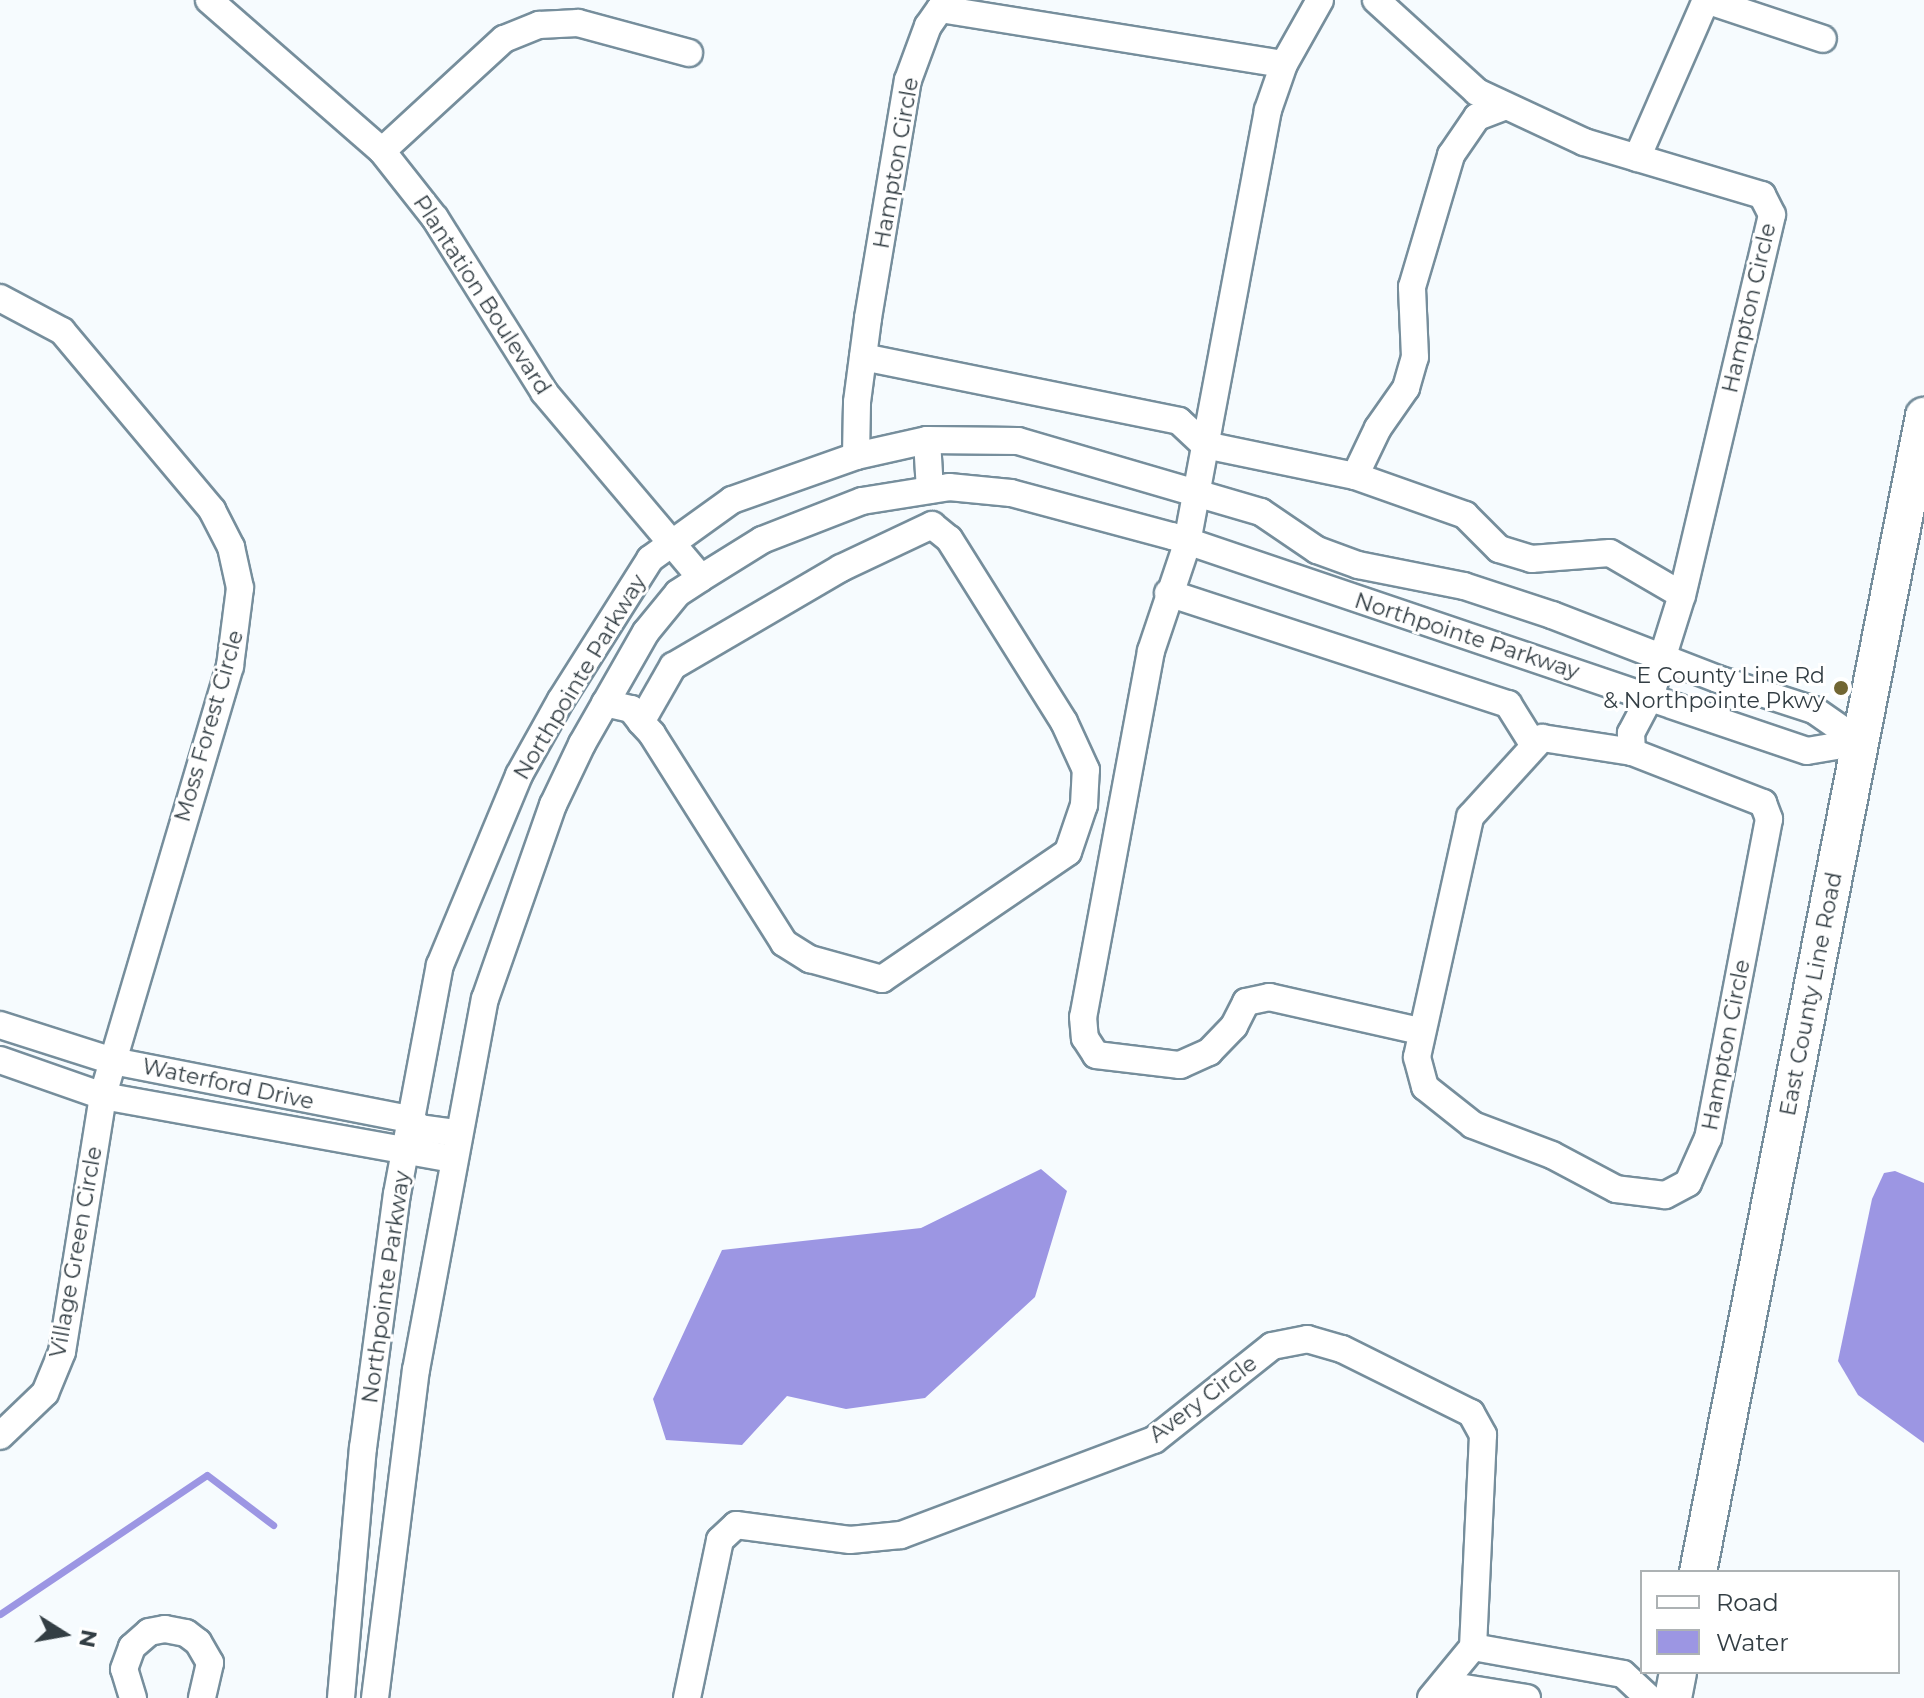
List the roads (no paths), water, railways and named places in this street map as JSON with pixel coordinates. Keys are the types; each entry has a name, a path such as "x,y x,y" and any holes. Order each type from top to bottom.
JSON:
{"main road":[{"name":"East County Line Road","path":"1698,1570 1924,416"},
{"path":"1673,1698 1678,1674"}],"street":[{"name":"Plantation Boulevard","path":"209,0 382,151 435,218 544,392 701,578"},
{"path":"1320,0 1284,64 1268,110 1187,544 1168,593 1114,841 1083,1017 1085,1038 1096,1055 1180,1065 1209,1052 1234,1026 1246,1002 1269,997 1420,1031"},
{"name":"Hampton Circle","path":"1376,0 1477,92 1584,142 1762,195 1772,215 1682,595 1660,655 1650,697 1631,733 1632,752"},
{"path":"1637,158 1706,0 1823,39"},
{"name":"Hampton Circle","path":"856,456 863,357 908,80 928,26 940,9 1284,64"},
{"path":"382,151 504,39 539,25 578,23 689,53"},
{"path":"1355,476 1378,428 1406,388 1415,357 1412,287 1451,155 1477,117 1505,106"},
{"name":"Moss Forest Circle","path":"0,298 62,331 212,510 231,547 240,588 230,666 103,1096"},
{"path":"863,357 1179,421 1205,445 1355,476 1465,515 1499,549 1531,559 1610,553 1682,595"},
{"path":"927,440 930,490"},
{"name":"Northpointe Parkway","path":"341,1698 348,1599 404,1152 440,965 519,775 650,559 732,500 856,456 927,440 1018,441 1197,489 1261,512 1317,550 1358,565 1464,586 1660,655 1814,710 1860,742"},
{"name":"Northpointe Parkway","path":"375,1698 401,1464 450,1192 452,1159 485,999 510,920 553,805 605,703 646,632 678,593 701,578 762,540 862,501 930,490 1011,493 1187,544 1807,751 1860,742"},
{"path":"605,703 631,709 641,722 784,943 810,959 882,979 1068,852 1084,805 1086,770 1064,722 949,539 932,525 841,568 673,666 641,722"},
{"path":"1168,593 1508,704 1533,744"},
{"name":"Hampton Circle","path":"1542,738 1632,752 1763,803 1769,819 1708,1138 1688,1183 1665,1195 1616,1189 1552,1155 1473,1125 1425,1087 1417,1057 1420,1031 1470,817 1533,744 1542,738"},
{"name":"Waterford Drive","path":"2,1031 113,1061 410,1119 420,1128 457,1133"},
{"name":"Waterford Drive","path":"0,1060 103,1096 452,1159"},
{"name":"Village Green Circle","path":"0,1436 45,1393 62,1352 103,1096"},
{"path":"301,1132 308,1101"},
{"name":"Avery Circle","path":"687,1698 720,1540 736,1525 850,1540 901,1535 1154,1440 1272,1346 1307,1339 1342,1349 1471,1413 1483,1435 1473,1647"},
{"path":"348,1599 387,1603"},
{"path":"133,1698 124,1669 132,1647 149,1632 165,1629 186,1633 198,1642 210,1663 202,1698"},
{"path":"1438,1691 1473,1647 1623,1674 1649,1698"},
{"path":"1438,1691 1527,1698"}],"water":[{"path":"1041,1169 1067,1191 1035,1297 925,1398 846,1409 787,1396 742,1445 666,1440 653,1399 722,1250 921,1228"},
{"path":"1895,1171 1924,1183 1924,1443 1858,1395 1838,1361 1872,1199 1884,1173"}],"waterway":[{"path":"0,1614 207,1475 273,1525"}],"place":[{"name":"E County Line Rd & Northpointe Pkwy","path":"1841,688"}]}
